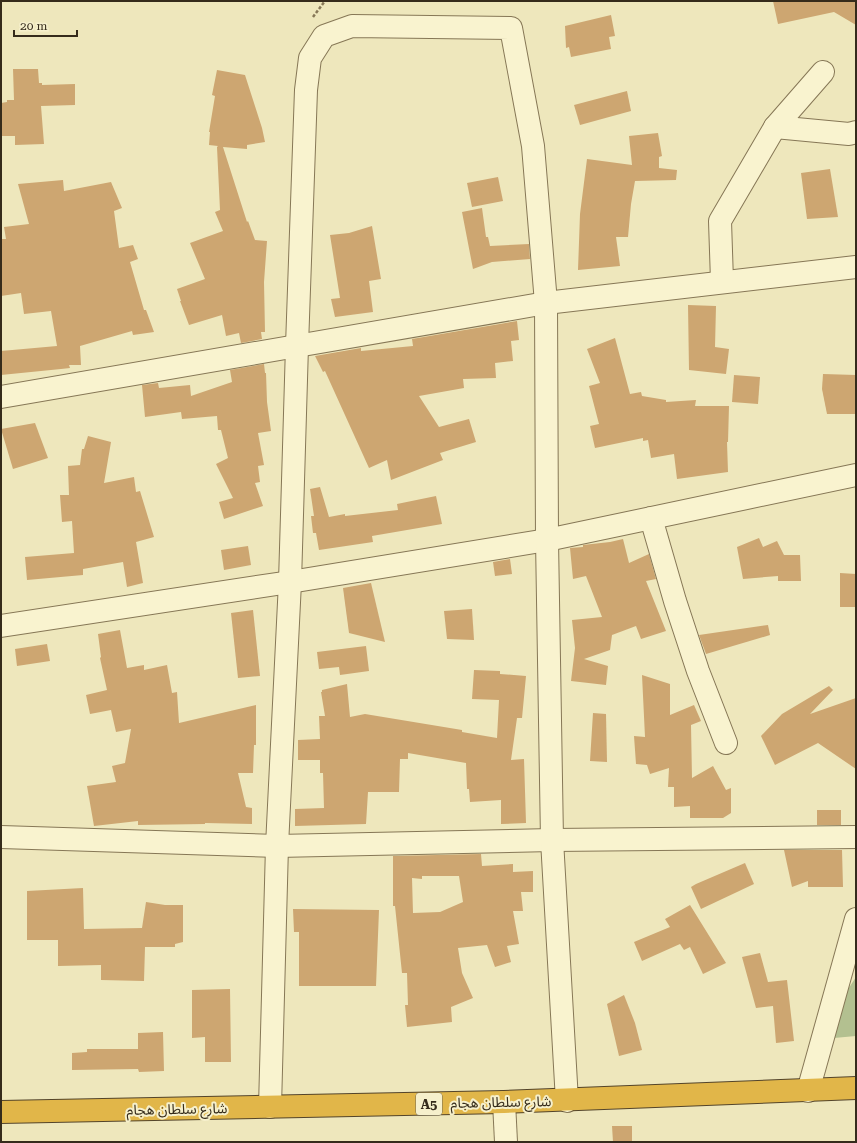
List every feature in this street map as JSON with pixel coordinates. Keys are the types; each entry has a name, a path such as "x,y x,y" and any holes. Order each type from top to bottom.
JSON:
{"highway":[{"name":"شارع سلطان هجام","path":"1,1112 504,1102 856,1088"}],"street":[{"path":"270,1107 278,846 290,582 306,90 310,58 324,36 352,26 510,28 533,146 546,303 547,540 552,840 567,1100"},
{"path":"722,282 720,221 775,127 823,72"},
{"path":"775,127 850,134 856,132"},
{"path":"1,398 546,303 856,267"},
{"path":"1,626 290,582 547,540 856,475"},
{"path":"651,518 698,671 726,743"},
{"path":"1,837 278,846 552,840 856,837"},
{"path":"808,1091 856,919"},
{"path":"834,998 856,970"},
{"path":"504,1102 506,1142"}],"green space":[{"path":"856,977 856,1036 834,1038 839,1003"}],"building":[{"path":"773,1 856,1 856,25 834,12 778,24"},
{"path":"611,15 615,36 609,37 611,49 571,57 569,47 566,48 565,26"},
{"path":"13,69 38,69 39,83 42,83 42,85 75,84 75,105 41,106 44,144 15,145 15,136 1,136 1,103 7,102 7,100 14,100"},
{"path":"217,70 245,75 265,142 247,145 247,149 223,147 247,222 248,221 255,240 267,241 264,282 265,332 261,332 262,339 241,343 239,333 226,336 222,315 189,325 177,289 205,279 190,243 223,231 215,212 220,210 218,146 209,145 209,132 215,96 212,95"},
{"path":"627,91 631,111 580,125 574,105"},
{"path":"658,133 662,156 659,157 659,168 677,170 676,180 635,181 628,237 616,237 620,266 578,270 580,214 587,159 632,165 629,136"},
{"path":"830,169 838,217 807,219 801,173"},
{"path":"498,177 503,201 472,207 467,183"},
{"path":"63,180 64,191 111,182 122,208 114,211 119,248 133,245 138,259 130,262 144,310 146,310 154,332 133,335 132,331 80,346 81,365 69,365 70,368 1,375 1,351 57,346 51,311 24,314 21,293 1,296 1,239 6,239 4,227 29,224 18,184"},
{"path":"482,208 486,237 488,237 490,246 529,244 530,259 492,262 473,269 462,212"},
{"path":"372,226 381,279 369,281 373,312 335,317 331,299 340,298 330,235 349,233"},
{"path":"688,305 716,306 715,347 729,349 726,374 689,370"},
{"path":"517,321 519,340 511,341 513,361 495,363 496,378 463,379 464,388 419,396 439,427 469,419 476,442 440,453 443,460 391,480 387,460 369,468 325,371 323,372 315,356 361,348 361,351 413,346 412,339"},
{"path":"615,338 630,394 641,392 642,396 666,400 666,402 696,400 695,406 729,406 727,442 728,472 677,479 674,454 651,458 648,440 643,441 643,438 595,448 590,426 599,424 589,386 600,383 587,349"},
{"path":"264,364 271,431 258,433 264,465 258,466 260,482 255,483 263,506 224,519 219,502 233,498 216,464 228,458 221,430 218,430 217,416 182,419 181,412 145,417 142,385 158,383 159,388 190,385 191,396 232,382 230,370"},
{"path":"823,374 856,375 856,414 827,414 822,389"},
{"path":"734,375 760,377 758,404 732,402"},
{"path":"35,423 48,458 13,469 1,429"},
{"path":"88,436 111,442 104,483 134,477 136,492 140,491 154,537 136,542 143,583 127,587 123,562 83,569 83,575 27,580 25,557 74,553 72,521 62,522 60,495 69,495 68,466 80,465 82,449 84,449"},
{"path":"320,487 329,517 345,514 345,516 398,510 397,504 436,496 442,524 372,536 373,542 319,550 316,533 313,533 311,516 314,516 310,489"},
{"path":"759,538 763,547 777,541 784,555 800,555 801,581 778,581 778,576 743,579 737,547"},
{"path":"623,539 629,563 649,554 656,579 646,581 666,631 641,639 636,626 612,635 610,650 584,659 608,666 606,685 571,681 575,648 572,620 602,617 586,576 573,579 570,548"},
{"path":"248,546 251,565 224,570 221,550"},
{"path":"510,559 512,574 495,576 493,562"},
{"path":"840,573 856,574 856,607 840,607"},
{"path":"371,583 385,642 349,633 343,588"},
{"path":"472,609 474,640 447,639 444,611"},
{"path":"253,610 260,676 238,678 231,613"},
{"path":"768,625 770,635 706,654 699,635"},
{"path":"120,630 127,668 144,665 144,670 167,665 172,693 177,692 179,723 256,705 256,745 254,745 253,773 238,773 246,807 252,808 252,824 205,823 138,825 138,821 94,826 87,786 116,782 112,766 125,763 131,729 116,732 111,710 90,714 86,695 107,690 100,658 98,634"},
{"path":"47,644 50,661 17,666 15,649"},
{"path":"366,646 369,671 340,675 339,667 319,669 317,652"},
{"path":"474,670 500,671 500,674 526,676 522,718 517,718 511,760 524,759 526,823 501,824 501,800 470,802 469,789 467,789 466,763 408,753 408,759 400,759 399,792 368,792 366,824 295,826 295,809 324,808 323,773 320,773 320,760 298,760 298,740 320,739 319,716 325,716 321,692 322,690 347,684 350,717 365,714 462,730 462,732 497,738 499,700 472,699"},
{"path":"642,675 670,684 670,715 694,705 701,721 691,725 692,778 713,766 726,790 731,788 731,813 723,818 690,818 690,806 674,807 674,787 668,787 669,768 650,774 647,765 636,764 634,736 645,737"},
{"path":"829,686 833,690 810,714 856,698 856,769 818,743 775,765 761,736 782,714"},
{"path":"593,713 606,714 607,762 590,761"},
{"path":"817,810 841,810 841,825 817,825"},
{"path":"784,850 842,850 843,887 808,887 808,881 792,887"},
{"path":"481,854 482,866 513,864 513,872 533,871 533,892 521,892 523,911 513,911 519,944 507,946 511,962 495,967 487,945 458,948 462,973 473,998 451,1007 452,1022 407,1027 405,1005 408,1005 407,973 402,973 395,906 393,906 393,856","holes":["422,876 459,876 463,902 440,912 413,913 412,878 422,879"]},
{"path":"745,863 754,884 701,909 691,887"},
{"path":"83,888 84,929 142,928 146,902 165,905 183,905 183,942 175,944 175,947 145,947 144,981 101,980 101,965 58,966 58,940 27,940 27,891"},
{"path":"690,905 726,963 703,974 690,947 684,950 680,944 642,961 634,942 670,927 665,919"},
{"path":"293,909 379,910 376,986 299,986 299,932 294,932"},
{"path":"760,953 768,982 787,980 794,1041 776,1043 773,1006 756,1008 742,957"},
{"path":"230,989 231,1062 205,1062 205,1037 192,1038 192,990"},
{"path":"624,995 635,1023 642,1050 619,1056 607,1004"},
{"path":"163,1032 164,1071 139,1072 138,1069 72,1070 72,1053 87,1052 87,1049 138,1049 138,1033"},
{"path":"612,1126 632,1126 632,1142 613,1142"}]}
